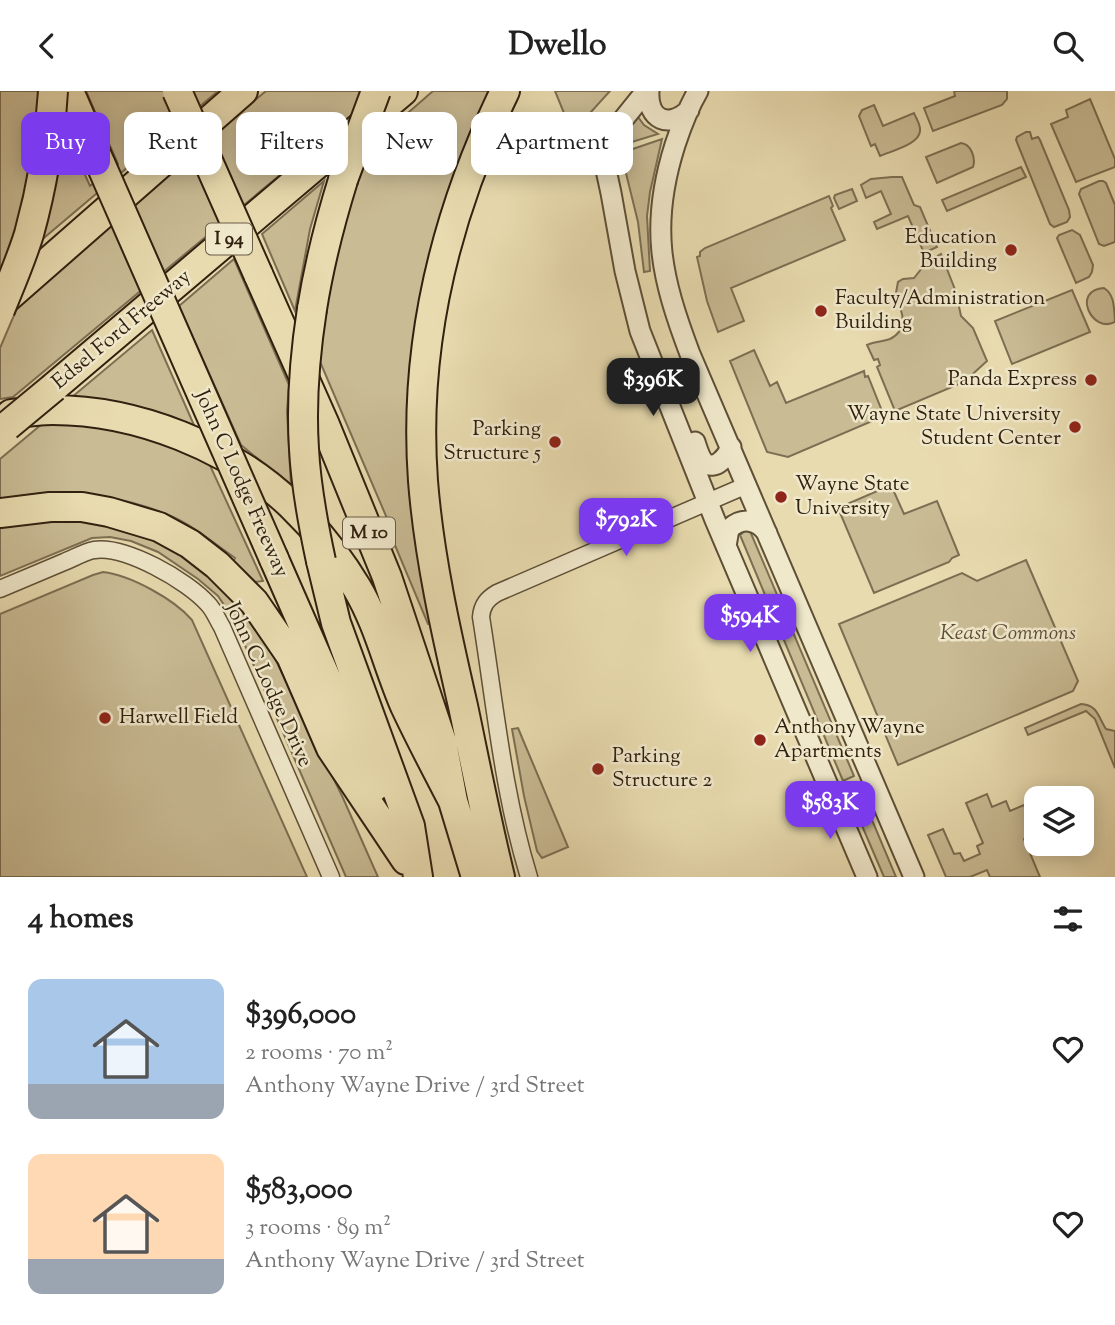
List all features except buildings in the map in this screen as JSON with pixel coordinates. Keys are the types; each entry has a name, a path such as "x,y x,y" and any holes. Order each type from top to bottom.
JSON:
{"highway":[{"path":"0,310 28,236 41,185 50,134 53,91"},
{"name":"John C Lodge Freeway","path":"69,91 330,690 413,871"},
{"name":"M 10","path":"177,91 325,425 387,576 442,742 453,801 476,877"},
{"path":"0,304 243,91"},
{"path":"376,91 333,212 317,275 307,343 304,448 311,515 336,623 410,826 413,871"},
{"name":"Edsel Ford Freeway","path":"2,424 54,387 403,91"},
{"path":"500,877 434,566 423,480 422,436 425,358 437,278 467,179 505,91"},
{"path":"2,424 52,410 127,419 180,435 201,445 249,472 292,505 323,539 358,590 369,611 405,706 453,801"},
{"path":"0,513 50,507 82,507 109,512 159,527 190,544 217,565 254,602 291,656 331,748 413,871"}],"street":[{"path":"648,91 650,107 658,117 676,118 688,110"},
{"path":"648,91 601,147 637,322 707,502 867,877"},
{"path":"698,91 688,110 665,182 660,219 665,276 690,354 914,877"},
{"path":"663,388 677,400 705,462 709,465 724,460 731,447"},
{"path":"529,877 505,768 481,617 485,604 497,593 747,485"},
{"path":"726,546 729,529 739,522 756,523 767,533"},
{"name":"John C Lodge Drive","path":"0,589 92,550 101,549 121,552 144,561 190,587 209,605 232,649 331,877"}],"green space":[{"path":"0,91 47,91 57,112 21,112 21,175 85,175 90,186 104,175 110,175 110,170 118,164 110,146 110,112 95,112 86,91 218,91 193,112 124,112 124,170 0,275"},
{"path":"266,91 381,91 348,118 348,112 241,112"},
{"path":"433,91 494,91 484,112 471,112 471,140 457,173 457,112 409,112"},
{"path":"555,91 610,91 591,112 564,112"},
{"path":"954,91 1007,91 1007,99 1002,105 933,131 924,108 955,96"},
{"path":"1090,99 1115,159 1115,167 1076,182 1051,124 1068,117 1066,110"},
{"path":"874,105 883,126 914,113 920,129 916,139 880,156 875,144 871,146 859,116 862,110"},
{"path":"236,116 236,175 280,175 13,397 0,399 0,348 23,294 165,175 222,175 222,128"},
{"path":"638,117 644,125 658,134 633,142 633,123"},
{"path":"1030,132 1032,139 1038,137 1040,140 1069,210 1070,217 1067,222 1054,227 1050,224 1016,140"},
{"path":"662,139 647,216 650,271 644,272 638,222 626,175 633,175 633,149"},
{"path":"961,143 968,146 972,152 973,167 937,183 926,157"},
{"path":"362,166 362,175 456,175 434,238 426,277 432,625 428,624 389,531 389,523 318,357 324,305 347,204"},
{"path":"1021,167 1026,177 947,211 942,200"},
{"path":"902,177 914,205 920,207 937,247 924,253 908,216 877,229 874,222 891,214 881,191 866,198 861,185 871,179"},
{"path":"324,181 310,229 295,311 262,234"},
{"path":"1099,181 1106,183 1115,205 1115,242 1104,246 1099,244 1079,194 1081,189"},
{"path":"852,189 857,201 839,209 835,195"},
{"path":"829,196 833,206 831,208 845,240 731,288 744,321 718,332 707,301 697,257 700,252"},
{"path":"1072,230 1080,235 1093,265 1089,277 1076,283 1057,238"},
{"path":"941,254 956,292 961,316 973,328 987,361 964,382 895,411 877,367 880,365 878,359 874,360 867,345 890,339 900,331 903,320 895,298 898,282 914,278 922,268 932,264"},
{"path":"234,259 289,385 287,411 291,486 241,445 179,306"},
{"path":"1104,288 1112,298 1115,322 1107,324 1093,317 1087,303 1094,291"},
{"path":"1072,290 1090,332 1012,364 995,321"},
{"path":"152,330 194,425 152,410 72,397"},
{"path":"754,350 770,386 777,382 786,403 864,371 884,416 788,457 767,452 730,361"},
{"path":"60,422 127,431 208,461 263,581 255,582 233,561 235,558 193,528 176,518 139,505 93,495 63,493 0,499 0,459 42,424"},
{"name":"Keast Commons","path":"891,485 904,514 937,501 959,555 949,562 874,593 838,508"},
{"path":"62,519 130,530 159,541 187,555 238,600 266,640 343,798 378,877 346,877 234,620 218,596 198,579 158,552 131,541 110,537 92,538 0,576 0,526"},
{"path":"746,530 750,531 854,776 843,781 740,535"},
{"path":"1026,560 1078,681 1073,691 898,765 839,624 962,573 977,581"},
{"name":"Harwell Field","path":"103,572 151,589 192,620 307,877 0,877 0,614"},
{"path":"1081,704 1094,709 1106,729 1115,731 1115,768 1095,719 1086,711 1028,735 1025,728"},
{"path":"518,728 568,847 542,858 537,851 524,796 512,729"},
{"path":"856,782 896,877 884,877 845,786"},
{"path":"987,794 992,807 1006,801 1010,811 1024,805 1024,856 1031,856 1040,877 990,877 987,870 970,877 946,877 928,835 943,829 954,854 960,853 964,861 980,854 977,846 983,843 966,803"}],"place":[{"name":"Education Building","path":"1011,250"},
{"name":"Faculty/Administration Building","path":"821,311"},
{"name":"Panda Express","path":"1091,380"},
{"name":"Wayne State University Student Center","path":"1075,427"},
{"name":"Parking Structure 5","path":"555,442"},
{"name":"Wayne State University","path":"781,497"},
{"name":"Harwell Field","path":"105,718"},
{"name":"Anthony Wayne Apartments","path":"760,740"},
{"name":"Parking Structure 2","path":"598,769"}]}
